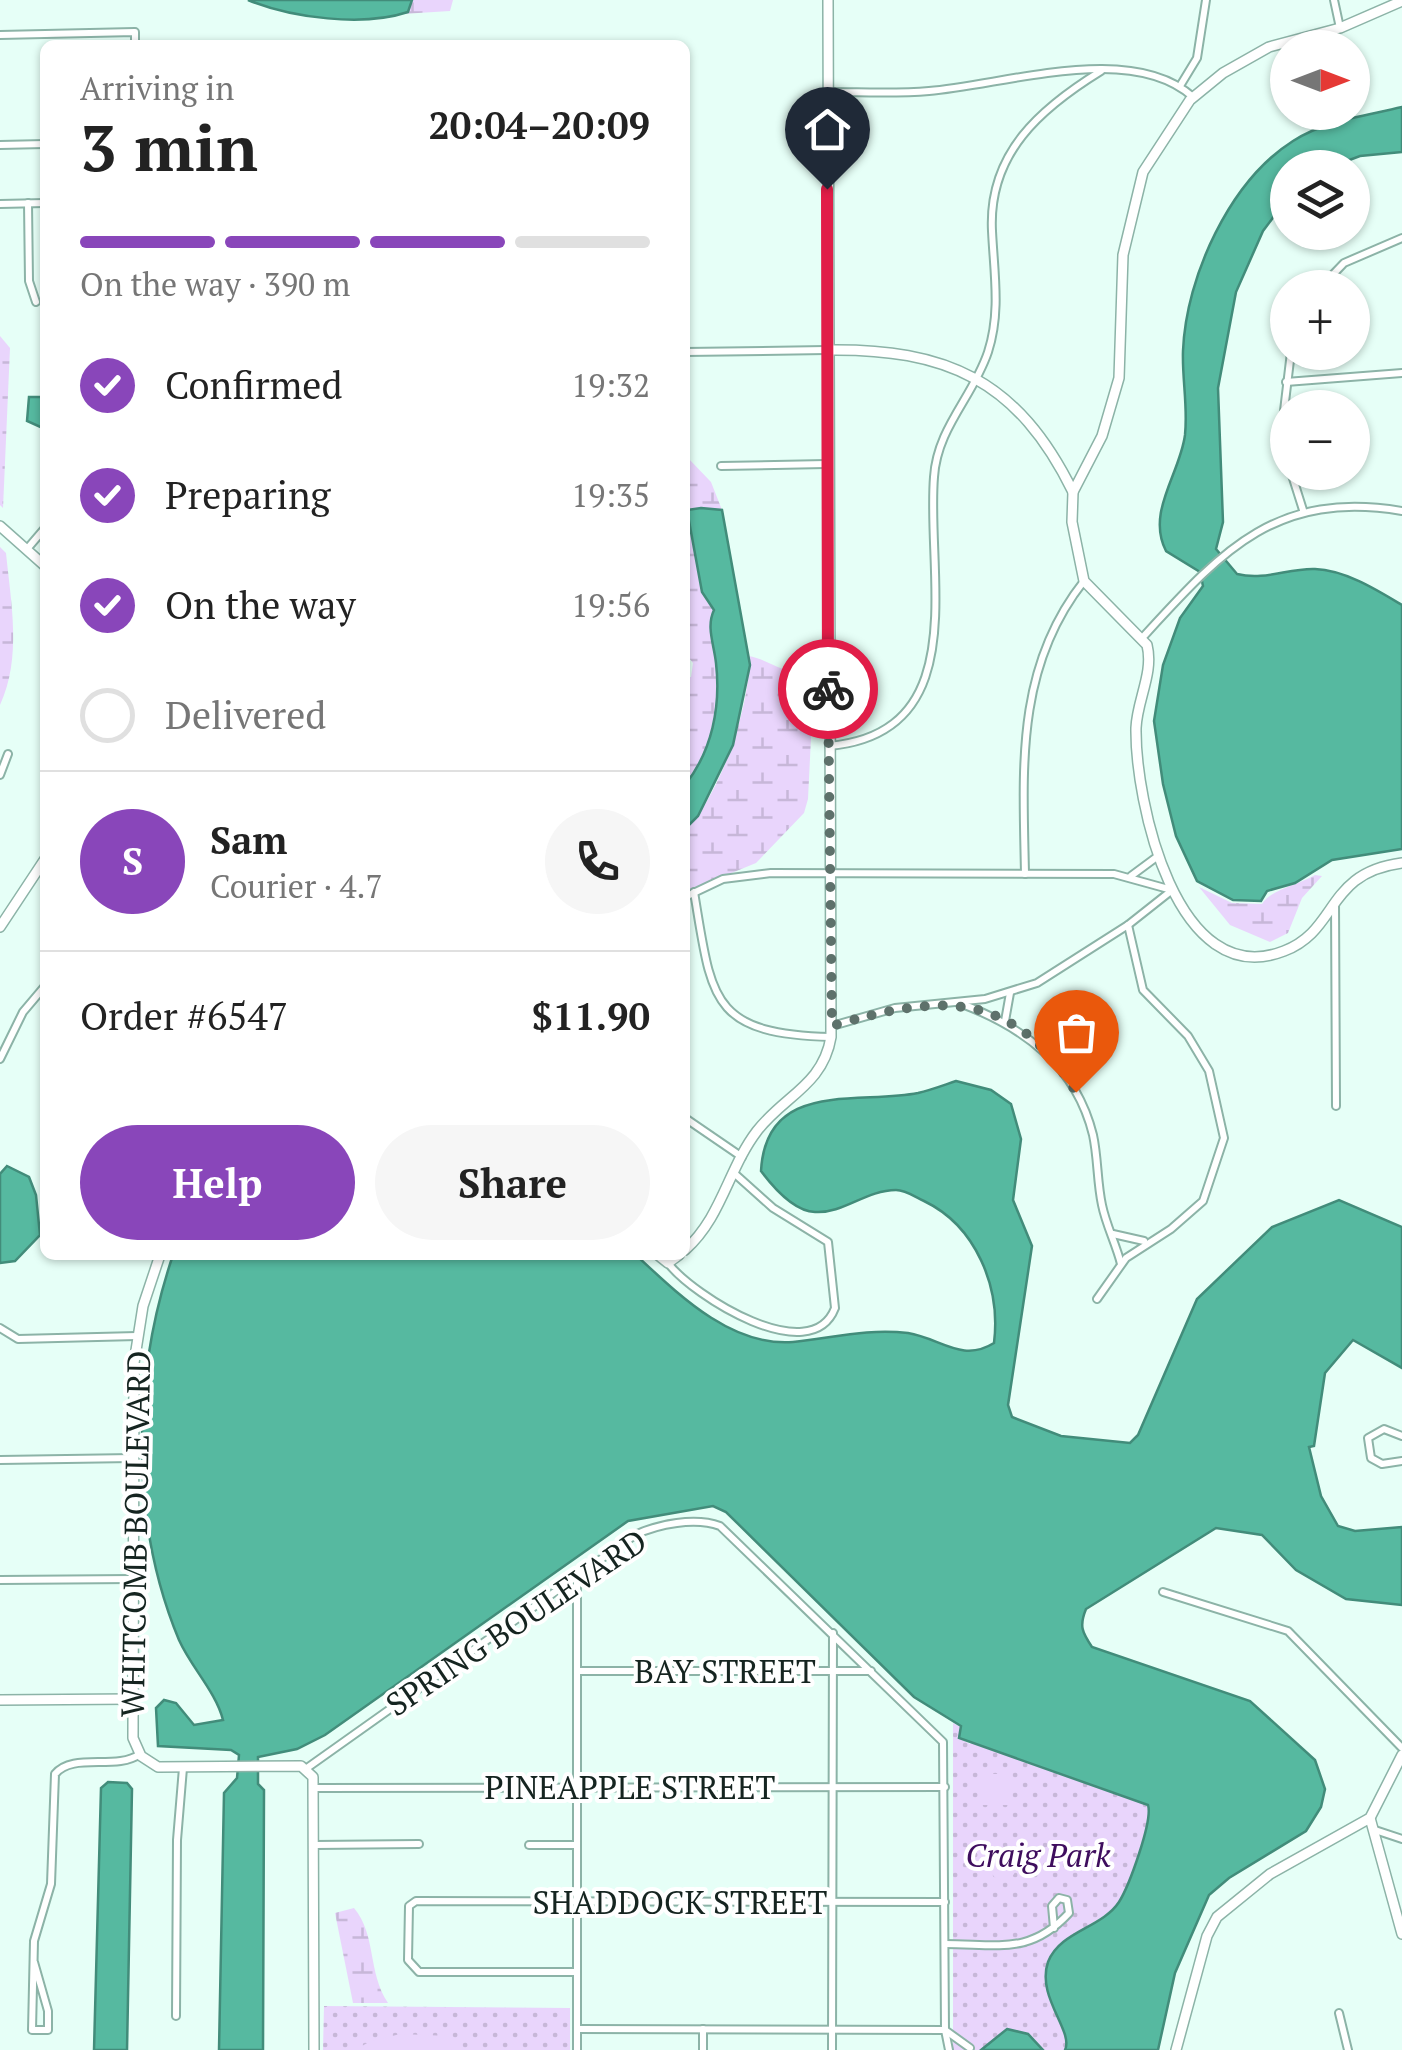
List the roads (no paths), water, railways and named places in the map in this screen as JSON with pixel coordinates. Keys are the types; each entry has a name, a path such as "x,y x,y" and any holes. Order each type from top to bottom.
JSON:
{"street":[{"path":"690,1244 712,1219 742,1157 767,1119 820,1071 831,1031 826,464 828,0"},
{"path":"1180,86 1196,58 1206,0"},
{"path":"1334,0 1340,28"},
{"path":"1402,1 1340,28 1268,47 1223,73 1192,97 1152,156 1133,199 1123,255 1119,378 1098,446 1074,492 1072,535 1084,581 1106,608 1143,636 1150,657 1138,710 1138,756 1158,856 1172,890 1213,941 1254,956 1296,946 1358,875 1402,864"},
{"path":"0,36 135,32 135,40"},
{"path":"828,92 932,91 1060,72 1101,71 1141,72 1180,86 1192,97"},
{"path":"828,746 862,741 894,724 924,685 935,637 936,462 948,426 987,355 995,319 992,221 1001,173 1021,136 1040,112 1101,71"},
{"path":"0,145 40,144"},
{"path":"0,204 40,203"},
{"path":"28,204 30,281 36,302"},
{"path":"1337,270 1344,263 1402,238"},
{"path":"690,352 908,353 975,378 1024,416 1050,449 1074,492"},
{"path":"1285,390 1288,370"},
{"path":"1286,382 1402,373"},
{"path":"721,466 826,464"},
{"path":"1297,490 1304,510"},
{"path":"1143,636 1193,582 1254,531 1304,510 1370,507 1402,511"},
{"path":"0,526 40,561"},
{"path":"27,549 40,534"},
{"path":"1025,874 1026,707 1049,636 1084,581"},
{"path":"0,775 8,754"},
{"path":"1130,877 1158,856"},
{"path":"0,926 40,866"},
{"path":"690,894 737,877 828,873 1130,877 1172,890"},
{"path":"694,892 706,967 726,1010 757,1029 788,1036 831,1031 896,1008 960,1003 1010,992 1059,972 1172,890"},
{"path":"1336,899 1336,1106"},
{"path":"1098,1299 1121,1264 1203,1201 1219,1164 1224,1131 1205,1062 1183,1030 1143,990 1128,925"},
{"path":"0,1059 23,1012 40,992"},
{"path":"1006,1021 1004,1007 1010,992"},
{"path":"960,1003 1006,1021 1052,1058 1076,1092 1092,1133 1102,1204 1121,1264"},
{"path":"690,1121 742,1157"},
{"path":"664,1260 717,1306 766,1326 806,1330 823,1326 835,1312 828,1242 773,1208 735,1174"},
{"path":"1112,1233 1137,1242 1148,1241"},
{"name":"WHITCOMB BOULEVARD","path":"140,1754 132,1734 132,1458 137,1336 159,1260"},
{"path":"668,1263 672,1260"},
{"path":"0,1328 18,1339 137,1336"},
{"path":"1402,1436 1384,1429 1368,1438 1371,1458 1394,1465 1402,1461"},
{"path":"0,1460 132,1458"},
{"name":"SPRING BOULEVARD","path":"306,1768 644,1530 714,1523 942,1739 945,2030 949,2050"},
{"path":"577,1576 577,2050"},
{"path":"0,1580 133,1579"},
{"path":"1163,1592 1288,1630 1402,1752 1370,1818 1270,1874 1222,1910 1207,1936 1176,2050"},
{"path":"832,1633 832,2050"},
{"name":"BAY STREET","path":"577,1671 872,1671"},
{"path":"0,1700 132,1698"},
{"path":"34,1962 48,2011 48,2030 32,2030 34,1941 51,1884 55,1774 64,1766 125,1763 140,1754 154,1766 306,1768 315,1788 314,2050"},
{"path":"176,2016 183,1768"},
{"name":"PINEAPPLE STREET","path":"315,1788 945,1787"},
{"path":"1370,1818 1402,1934"},
{"path":"1375,1830 1402,1840"},
{"path":"315,1845 419,1844"},
{"path":"528,1845 576,1845"},
{"name":"SHADDOCK STREET","path":"576,1972 416,1970 408,1962 408,1910 416,1901 945,1902"},
{"path":"945,1944 1036,1942 1054,1928"},
{"path":"1339,2013 1348,2050"},
{"path":"577,2029 945,2030 970,2048"},
{"path":"703,2029 703,2050"}],"park label":[{"name":"Craig Park","path":"1038,1855"}]}
